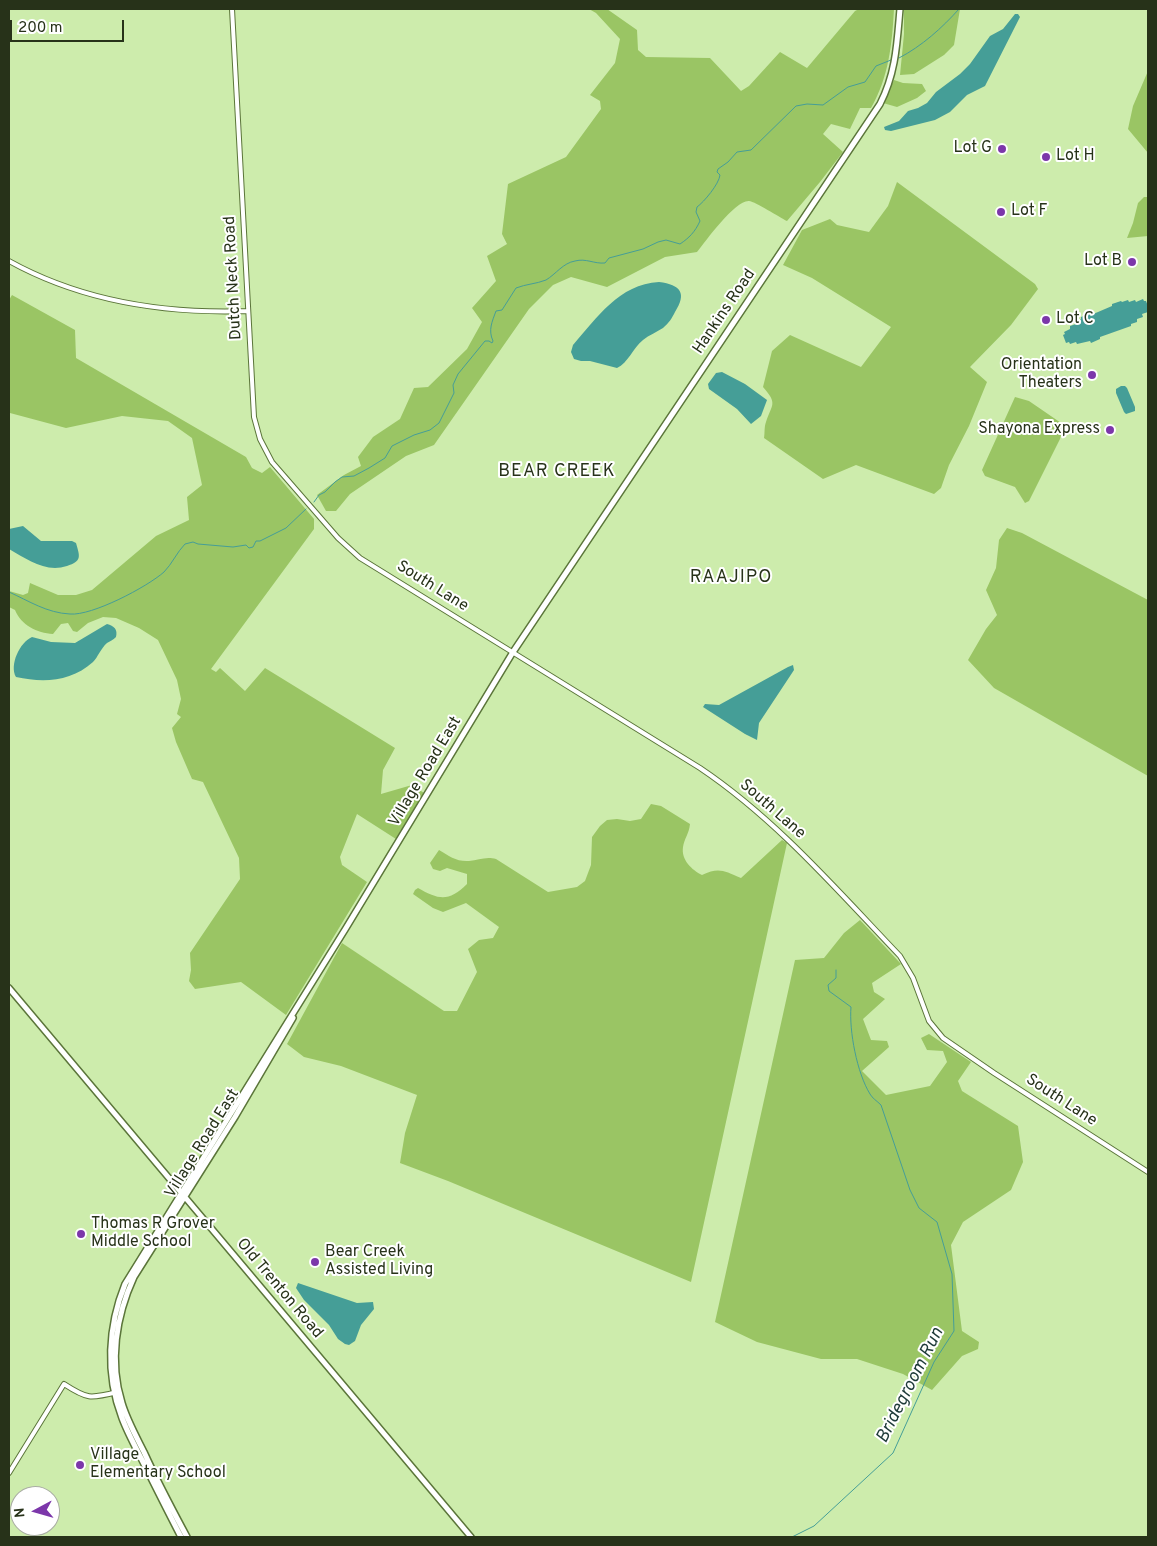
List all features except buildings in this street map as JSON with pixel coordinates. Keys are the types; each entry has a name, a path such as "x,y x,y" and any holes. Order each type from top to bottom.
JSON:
{"main road":[{"name":"Hankins Road","path":"537,616 880,104 889,84 895,63 900,9"},
{"name":"Village Road East","path":"116,1392 116,1341 126,1296 134,1277 183,1195 235,1117 337,941 513,652 537,616"},
{"name":"Old Trenton Road","path":"9,988 471,1537"},
{"path":"116,1392 127,1431 181,1537"},
{"path":"116,1392 187,1537"}],"street":[{"name":"Dutch Neck Road","path":"232,9 254,417 260,438 272,462 325,523"},
{"path":"9,261 69,287 130,304 190,311 248,311"},
{"name":"South Lane","path":"325,523 360,558 700,768 725,786 791,843 900,956 913,978 929,1021 943,1038 1148,1172"},
{"path":"9,1473 64,1384 80,1394 90,1397 116,1392"}],"green space":[{"path":"589,9 607,9 637,30 638,50 646,57 710,58 741,91 749,86 780,52 807,68 855,11 859,9 894,9 889,60 882,84 871,108 860,108 850,129 831,124 823,134 843,152 787,221 752,202 743,202 721,222 697,252 665,257 607,287 571,277 553,285 529,309 434,445 406,456 350,494 336,511 326,511 317,495 344,475 361,466 358,457 373,437 400,419 414,388 428,387 467,349 482,322 472,308 496,281 487,256 507,244 502,234 508,184 566,157 601,109 600,101 590,95 615,63 620,39 596,13"},
{"path":"904,9 960,9 954,45 944,55 914,74 900,75 904,34"},
{"path":"1148,71 1148,153 1128,129 1133,106"},
{"path":"894,80 903,83 922,84 926,91 917,98 897,107 883,103"},
{"path":"897,182 1035,284 1038,289 1011,325 970,367 987,382 969,426 949,465 941,488 934,494 856,465 823,479 764,438 765,424 772,407 772,401 763,387 772,351 790,335 861,367 891,327 812,278 783,265 802,230 830,219 837,225 869,232 888,206"},
{"path":"1144,197 1148,197 1148,236 1127,238 1138,203"},
{"path":"12,295 75,330 76,358 246,457 252,468 262,473 270,467 314,519 314,529 211,669 216,672 220,668 245,691 265,668 395,748 383,770 381,794 412,785 424,793 396,839 357,814 340,857 342,865 367,882 286,1015 241,982 195,989 189,981 191,970 190,953 240,879 239,858 203,782 192,779 176,742 172,728 181,717 177,714 181,699 177,680 158,640 139,628 116,618 103,617 88,623 77,632 73,631 68,623 61,624 53,634 47,633 25,624 15,610 9,607 9,591 23,595 28,593 30,583 58,595 76,595 92,590 156,536 189,520 187,497 202,485 192,438 168,421 122,416 66,428 10,413 9,300"},
{"path":"1015,397 1029,401 1064,425 1060,439 1029,501 1025,503 1015,487 985,476 982,470"},
{"path":"1007,528 1022,533 1148,600 1148,776 994,688 968,660 986,629 997,615 986,590 996,568 999,540"},
{"path":"651,804 661,806 690,824 683,852 685,860 702,875 713,871 722,871 741,878 782,840 787,843 691,1282 448,1181 400,1163 405,1133 417,1095 341,1066 304,1057 287,1044 342,943 444,1011 457,1011 477,972 468,949 479,940 493,938 499,927 466,903 443,912 433,908 413,894 418,888 432,895 444,897 455,894 467,884 467,874 447,868 440,871 433,869 430,863 439,850 461,861 482,858 496,859 548,892 577,887 585,881 591,865 592,837 600,826 607,820 630,821 641,819"},
{"path":"860,920 901,964 872,983 874,992 885,999 863,1019 871,1040 887,1041 889,1047 862,1071 886,1095 930,1086 947,1062 943,1051 927,1050 921,1038 929,1034 971,1062 958,1081 962,1091 1018,1126 1023,1162 1011,1190 963,1222 951,1245 962,1331 979,1342 978,1349 962,1356 932,1390 903,1374 857,1359 821,1359 757,1342 715,1322 795,960 824,958 844,933"}],"water":[{"path":"1015,14 1018,14 1020,17 985,86 967,95 950,112 935,120 891,131 885,130 884,127 899,121 908,111 927,103 936,92 960,74 970,64 990,36 1003,29"},
{"path":"659,282 672,285 680,291 681,295 679,305 663,328 643,340 624,363 617,368 574,359 571,352 573,345 610,304 632,289 645,284"},
{"path":"1143,299 1148,306 1148,312 1142,314 1143,317 1137,319 1137,322 1131,324 1131,326 1100,337 1100,339 1091,343 1090,341 1077,344 1076,342 1066,343 1063,335 1065,334 1064,332 1070,329 1070,326 1076,324 1075,322 1081,319 1081,317 1090,313 1091,315 1121,301 1128,300 1129,302 1135,300 1136,302"},
{"path":"722,372 745,384 767,400 761,416 751,424 737,409 709,389 708,384 716,373"},
{"path":"1121,386 1127,388 1135,411 1126,414 1124,412 1116,393 1116,389"},
{"path":"23,526 41,541 72,541 76,543 79,558 67,566 59,568 51,568 29,561 9,549 9,529"},
{"path":"107,624 115,628 116,637 105,645 95,660 84,669 75,674 56,679 36,680 16,677 14,666 17,654 23,644 32,637 51,642 75,643"},
{"path":"793,665 794,670 759,723 757,740 703,707 705,704 719,705"},
{"path":"298,1283 357,1303 373,1302 374,1309 361,1325 355,1341 349,1345 338,1339 329,1325 304,1300 296,1288"}],"waterway":[{"path":"899,58 931,36 959,9"},
{"path":"314,502 319,495 342,477 354,476 369,468 385,458 392,446 414,435 430,430 439,423 454,393 453,385 458,374 485,341 492,343 491,326 496,311 502,310 516,288 546,280 571,262 583,260 605,263 609,258 643,249 658,242 666,240 680,244 692,234 698,225 700,221 696,212 697,207 717,183 720,175 717,172 718,169 737,152 751,150 796,106 807,104 823,105 848,87 865,82 876,66 891,60"},
{"path":"9,592 38,606 62,613 70,614 92,610 105,606 156,578 167,569 185,544 193,542 233,547 246,545 249,548 253,547 256,541 260,541 286,528 306,509"},
{"name":"Bridegroom Run","path":"792,1537 814,1526 893,1453 934,1362 954,1331 952,1274 937,1222 919,1208 910,1190 881,1105 871,1095 865,1085 855,1052 851,1028 851,1007 829,991 828,985 836,978 836,970"}],"place":[{"name":"Lot G","path":"1002,149"},
{"name":"Lot H","path":"1046,157"},
{"name":"Lot F","path":"1001,212"},
{"name":"Lot B","path":"1132,262"},
{"name":"Lot C","path":"1046,320"},
{"name":"Orientation Theaters","path":"1092,375"},
{"name":"Shayona Express","path":"1110,430"},
{"name":"Thomas R Grover Middle School","path":"81,1234"},
{"name":"Bear Creek Assisted Living","path":"315,1262"},
{"name":"Village Elementary School","path":"80,1465"}],"district":[{"name":"BEAR CREEK","path":"557,472"},
{"name":"RAAJIPO","path":"731,578"}]}
